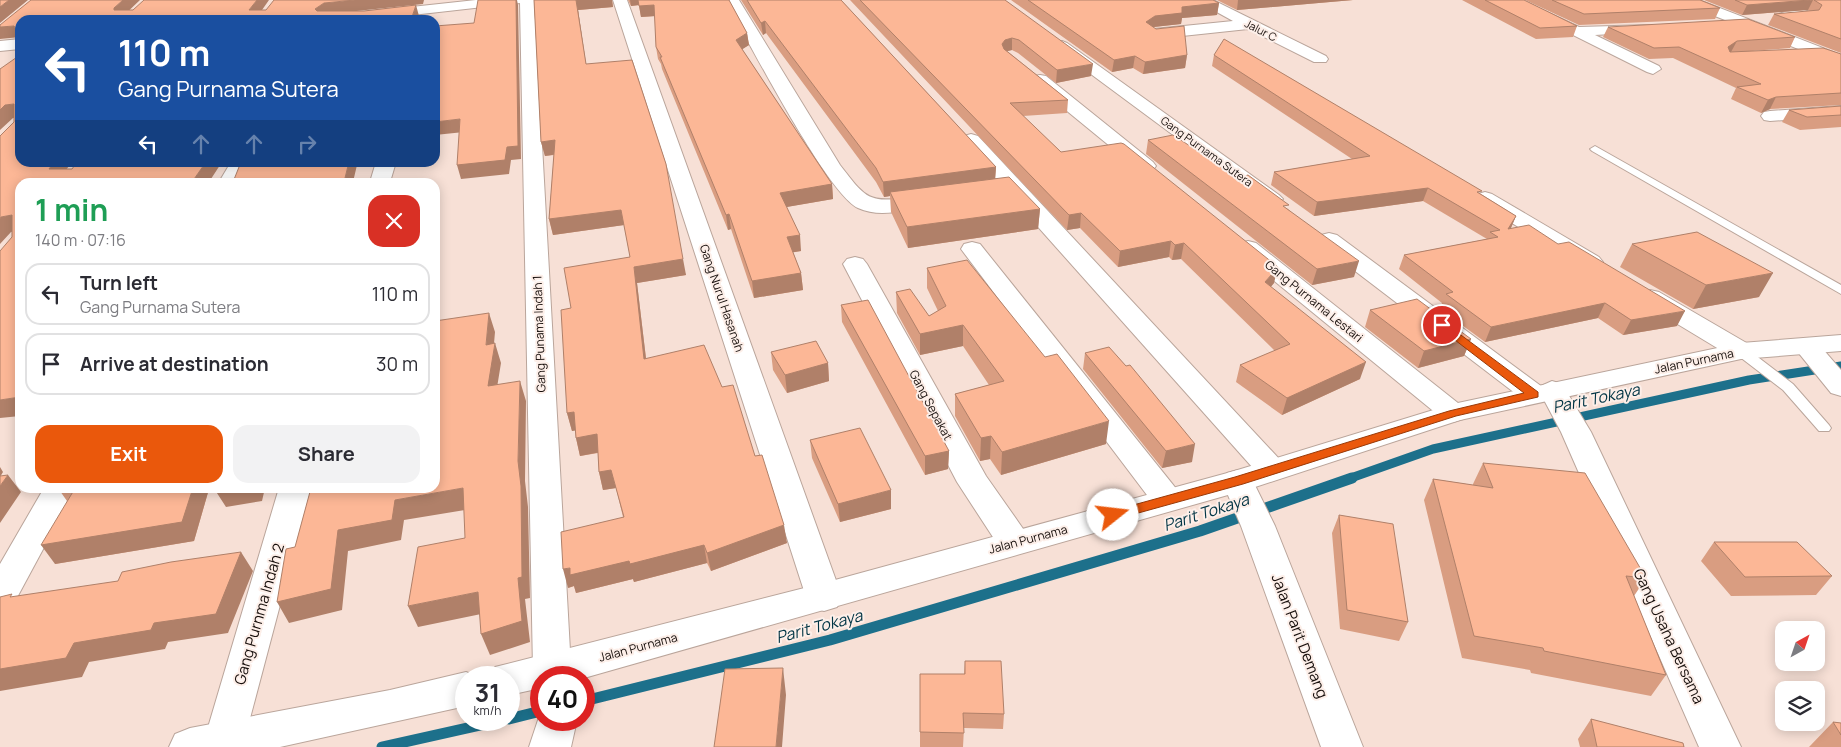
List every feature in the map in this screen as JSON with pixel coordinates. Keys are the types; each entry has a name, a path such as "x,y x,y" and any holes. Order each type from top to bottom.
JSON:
{"street":[{"path":"380,15 515,0"},
{"name":"Gang Punama Indah 1","path":"527,0 564,666"},
{"name":"Gang Nurul Hasanah","path":"620,0 824,597"},
{"path":"732,0 832,168 862,202 883,205 939,197"},
{"name":"Jalur C","path":"1202,0 1320,59"},
{"path":"1510,0 1653,69"},
{"path":"1687,0 1841,61"},
{"path":"1707,25 1808,16 1760,0"},
{"path":"334,15 340,7"},
{"path":"1154,34 1250,24"},
{"path":"1578,32 1657,27"},
{"name":"Gang Purnama Sutera","path":"1047,35 1286,208"},
{"path":"0,46 15,44"},
{"path":"1781,55 1820,52"},
{"path":"1026,69 1166,182"},
{"path":"1770,116 1841,111"},
{"path":"954,122 1005,188 1272,470"},
{"path":"232,178 238,167"},
{"path":"1470,189 1606,270"},
{"path":"1310,226 1556,406"},
{"name":"Gang Purnama Lestari","path":"1228,232 1453,413"},
{"path":"972,249 1167,500"},
{"name":"Gang Sepakat","path":"855,264 973,482 1014,542"},
{"path":"1631,286 1753,359"},
{"path":"1820,347 1838,383"},
{"name":"Jalan Purnama","path":"578,666 1167,500 1247,501 1272,470 1453,413 1556,406 1753,359 1820,347"},
{"name":"Gang Usaha Bersama","path":"1556,406 1720,747"},
{"path":"0,595 57,493"},
{"name":"Gang Purnma Indah 2","path":"207,744 293,493"},
{"name":"Jalan Parit Demang","path":"1247,501 1342,747"},
{"path":"207,744 455,691"}],"lane":[{"path":"1595,149 1841,290"},
{"path":"1753,359 1788,387 1824,428"}],"building":[{"path":"0,0 9,0 0,7"},
{"path":"31,0 123,0 114,10 133,10 144,0 257,0 249,10 266,10 274,0 355,0 324,3 315,9 317,11 364,11 416,5 413,15 15,15 15,28 0,27 0,25"},
{"path":"478,0 516,0 518,146 507,147 505,160 457,165 460,119 440,121 440,26 474,23"},
{"path":"534,0 576,0 586,64 632,60 666,164 683,259 634,267 644,359 704,345 722,387 733,385 755,456 762,455 784,525 707,553 704,545 630,564 629,561 570,575 570,568 563,569 561,532 624,517 611,470 599,472 597,434 576,438 574,412 567,413 561,310 571,308 564,268 630,257 621,210 549,219 555,140 541,142"},
{"path":"638,0 729,0 747,33 736,40 832,184 780,193 800,235 787,237 801,273 752,281 729,214 726,215 660,57 662,57 656,47 654,5 639,6"},
{"path":"747,0 841,0 996,167 883,182 876,168 765,21 761,23"},
{"path":"860,0 1005,0 1093,64 1057,70 1019,40 1012,38 1005,40 1002,44 1004,49 1068,100 1010,103 1061,152 1124,144 1278,267 1265,282 1366,362 1287,398 1240,365 1290,344 1184,243 1175,245 1171,241 1120,251 1081,213 1069,215"},
{"path":"1028,0 1213,0 1219,3 1182,7 1182,13 1155,16 1146,22 1156,29 1184,26 1187,55 1145,62 1135,56 1114,60"},
{"path":"1485,0 1524,0 1577,26 1540,28"},
{"path":"1552,0 1700,0 1720,8 1584,14"},
{"path":"1735,0 1810,0 1747,5"},
{"path":"1814,0 1841,0 1841,39 1774,14 1819,10 1822,5"},
{"path":"1748,19 1795,37 1737,41 1728,47 1730,52 1823,48 1841,54 1841,93 1776,97 1768,100 1737,87 1761,84 1679,47 1654,48 1608,27"},
{"path":"1224,39 1482,191 1477,192 1516,216 1508,229 1529,225 1558,244 1569,242 1685,311 1631,320 1605,303 1491,327 1446,294 1453,292 1404,255 1498,237 1490,232 1500,230 1428,188 1317,202 1274,172 1370,156 1214,55"},
{"path":"15,58 15,167 72,169 73,167 202,167 195,178 15,178 15,398 0,400 0,251 12,237 12,215 1,217 0,219 0,136 14,122 14,104 5,105 0,110 0,69"},
{"path":"1841,106 1841,115 1807,117 1789,110"},
{"path":"1173,135 1207,157 1211,156 1241,177 1248,175 1289,205 1283,206 1359,261 1317,269 1148,140"},
{"path":"239,167 348,167 345,178 235,178"},
{"path":"1009,177 1040,209 907,227 890,192"},
{"path":"1697,232 1773,273 1706,285 1632,244"},
{"path":"967,260 1045,357 1057,354 1109,421 1002,452 991,436 981,438 955,394 1004,381 963,325 920,334 896,292 910,289 929,316 946,306 927,268"},
{"path":"1417,299 1471,339 1424,351 1370,310"},
{"path":"868,300 949,451 925,456 841,305"},
{"path":"489,313 486,345 495,343 488,386 520,381 518,461 521,486 522,577 518,578 522,621 481,634 478,592 408,606 418,547 465,538 463,488 440,492 440,320"},
{"path":"816,341 828,363 785,375 771,352"},
{"path":"1109,347 1126,366 1130,365 1195,444 1166,451 1085,353"},
{"path":"860,428 891,490 838,504 810,440"},
{"path":"1483,463 1585,473 1646,578 1626,576 1666,675 1544,651 1543,648 1474,636 1433,479 1493,488"},
{"path":"8,475 0,486 0,476"},
{"path":"72,493 191,493 182,522 41,545"},
{"path":"310,493 435,493 395,500 392,520 338,530 331,589 277,602 286,549 295,547"},
{"path":"1339,515 1393,524 1408,622 1347,610"},
{"path":"1714,542 1797,542 1832,576 1745,577"},
{"path":"241,552 216,614 154,623 151,630 74,643 66,658 0,669 0,597 118,581 122,572 171,562"},
{"path":"965,661 1001,661 1004,714 963,713 964,733 920,732 920,674 965,674"},
{"path":"783,668 776,747 714,747 725,669"},
{"path":"1591,719 1683,743 1684,747 1597,747"},
{"path":"1833,722 1841,723 1841,735"}],"waterway":[{"name":"Parit Tokaya","path":"1348,479 1433,449 1749,380 1841,366"},
{"name":"Parit Tokaya","path":"595,698 830,640 1200,531 1352,478"},
{"name":"Parit Tokaya","path":"520,716 530,714"},
{"name":"Parit Tokaya","path":"382,747 455,731"}],"route":[{"path":"1113,515 1238,481 1453,413 1534,394 1442,325"}]}
